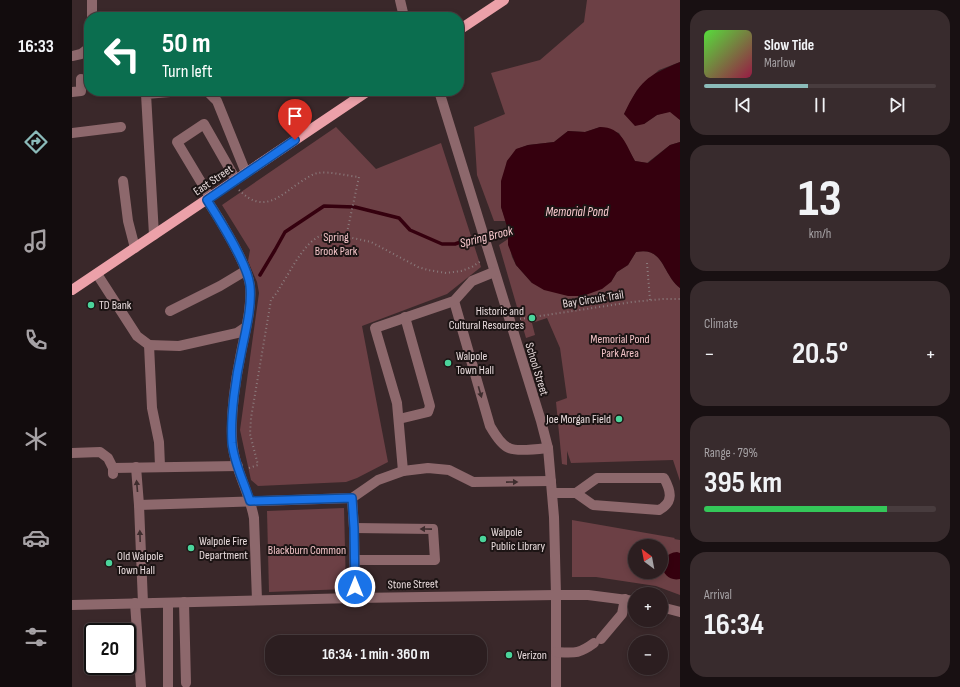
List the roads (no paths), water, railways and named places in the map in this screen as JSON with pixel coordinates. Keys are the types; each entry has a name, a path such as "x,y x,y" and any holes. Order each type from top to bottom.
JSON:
{"main road":[{"path":"464,27 504,0"},
{"name":"East Street","path":"72,290 361,96"}],"street":[{"path":"92,0 92,12"},
{"path":"400,0 403,12"},
{"path":"72,56 84,52"},
{"path":"72,92 81,91 81,78"},
{"path":"146,96 154,235"},
{"path":"212,96 217,102 246,173"},
{"name":"School Street","path":"440,96 548,448 553,493 556,595 556,687"},
{"path":"236,180 204,124 178,142 209,198 245,271 250,285 250,302 240,360 232,423 232,444 250,501 255,532 257,600"},
{"path":"72,133 121,127"},
{"path":"123,181 128,221 135,248"},
{"path":"170,311 245,271"},
{"path":"403,471 397,403 375,328 454,301 472,281 494,272"},
{"path":"97,274 137,336 149,345 179,346 237,333 246,327"},
{"path":"454,301 490,426 496,437 509,448 533,450 548,448"},
{"path":"399,419 428,412 430,406 406,317"},
{"path":"149,345 152,408 159,442 160,466"},
{"path":"72,453 100,452 108,458 113,471 136,467 160,466 239,469"},
{"path":"136,467 139,505 141,687"},
{"path":"139,505 352,498 378,480 403,471 428,468 449,470 473,482 551,481"},
{"path":"553,493 576,493 593,505 659,510 666,506 670,497 670,489 664,478 597,478 576,493"},
{"path":"352,498 355,598"},
{"path":"354,528 433,529 435,560 355,560"},
{"name":"Stone Street","path":"72,605 556,595 588,595 628,600"},
{"path":"168,602 168,687"},
{"path":"184,602 186,683"},
{"path":"556,652 574,653 583,651 598,641 622,614 628,604"},
{"path":"668,609 680,612"}],"water":[{"path":"680,62 680,120 670,112 657,115 644,124 635,126 624,114 635,94 645,81 659,71"},
{"name":"Memorial Pond","path":"600,127 613,130 618,134 626,143 635,161 648,163 670,145 680,142 680,288 669,276 662,262 652,253 645,251 636,252 628,265 617,272 611,282 602,289 583,296 568,296 544,290 532,283 516,265 508,245 508,230 501,207 501,181 507,161 516,149 528,145 554,142 568,131 585,132"},
{"path":"677,552 680,553 680,579 668,577 668,556"}],"waterway":[{"name":"Spring Brook","path":"260,275 285,232 324,206 355,207 399,218 410,230 442,244 455,244 472,238 512,229"}],"place":[{"name":"TD Bank","path":"91,305"},
{"name":"Historic and Cultural Resources","path":"532,318"},
{"name":"Walpole Town Hall","path":"448,363"},
{"name":"Joe Morgan Field","path":"619,419"},
{"name":"Walpole Public Library","path":"483,539"},
{"name":"Walpole Fire Department","path":"191,548"},
{"name":"Old Walpole Town Hall","path":"109,563"},
{"name":"Verizon","path":"509,655"}],"park label":[{"name":"Spring Brook Park","path":"336,244"},
{"name":"Memorial Pond Park Area","path":"620,346"},
{"name":"Blackburn Common","path":"307,550"}]}
